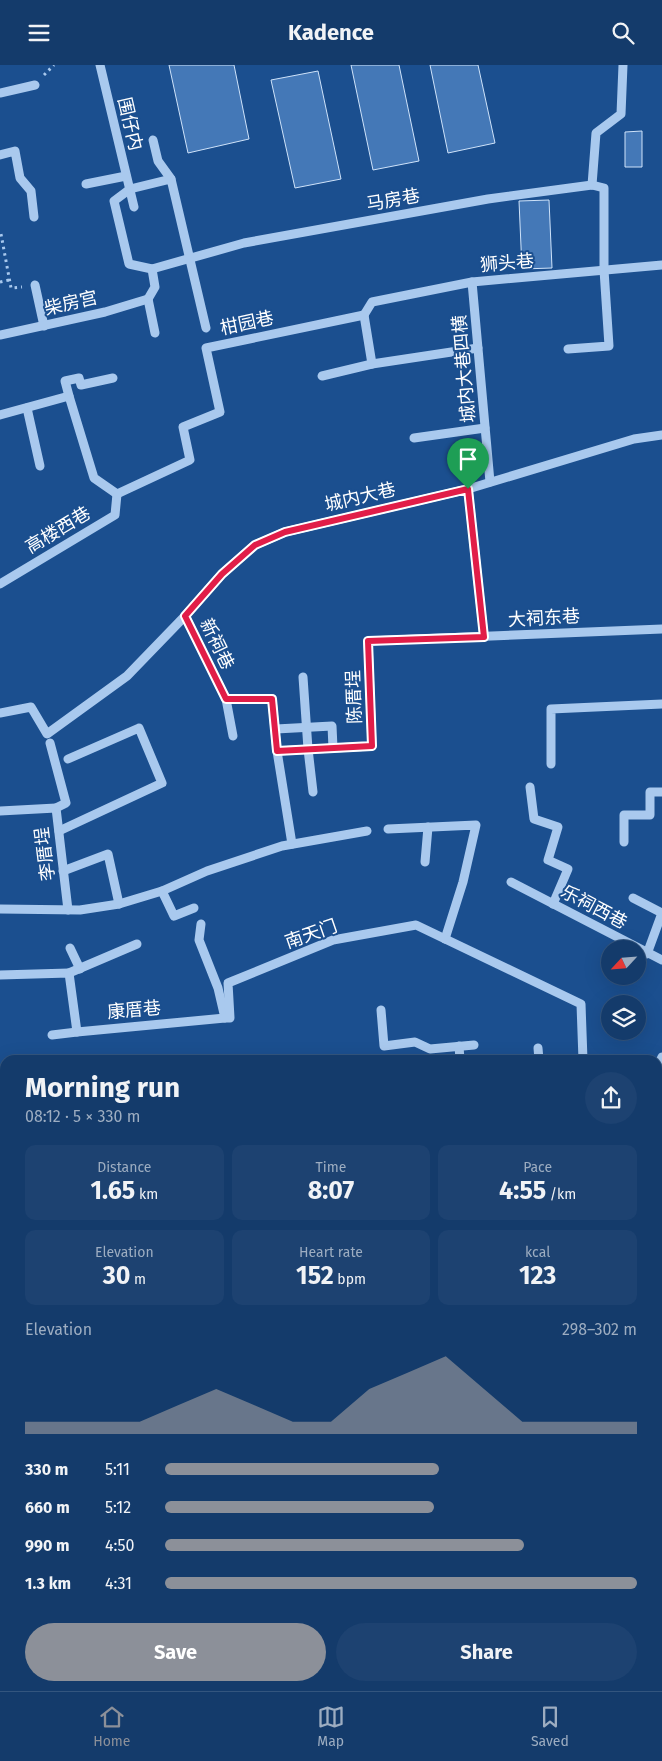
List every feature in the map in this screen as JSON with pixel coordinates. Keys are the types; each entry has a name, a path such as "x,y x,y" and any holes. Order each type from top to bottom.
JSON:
{"street":[{"name":"围仔内","path":"100,65 134,207"},
{"path":"592,185 596,133 621,115 623,65"},
{"path":"0,93 35,85"},
{"path":"153,140 158,161 171,179 206,327"},
{"path":"0,155 15,151 20,178 31,191 34,217"},
{"path":"86,184 126,176"},
{"path":"155,333 148,299 155,287 152,269 129,264 114,201 130,189 171,179"},
{"name":"马房巷","path":"152,269 244,243 488,199 592,185 604,188 604,270"},
{"name":"狮头巷","path":"364,315 372,301 472,282 662,265"},
{"path":"568,349 609,346 604,270"},
{"name":"城内大巷四横","path":"472,282 490,482"},
{"path":"35,285 44,326"},
{"name":"柴房宫","path":"0,335 105,313 148,299"},
{"path":"364,315 372,364"},
{"name":"柑园巷","path":"117,494 190,460 183,427 220,412 206,348 364,315"},
{"path":"322,376 372,364 478,348"},
{"path":"113,378 81,385 79,378 65,381 94,478 117,494"},
{"path":"0,415 69,396"},
{"path":"27,408 40,466"},
{"path":"414,438 486,428"},
{"name":"城内大巷","path":"0,713 31,707 47,735 127,676 185,616 222,574 255,545 285,532 468,489 634,439 662,435"},
{"path":"468,489 484,637"},
{"name":"高楼西巷","path":"0,584 115,515 117,494"},
{"name":"新祠巷","path":"185,616 226,699 233,736"},
{"name":"大祠东巷","path":"368,641 662,629"},
{"name":"陈厝埕","path":"277,751 372,746 368,641"},
{"path":"303,677 313,793"},
{"path":"226,699 272,699 277,751 292,844"},
{"path":"551,765 551,709 662,705"},
{"path":"276,729 332,726 333,748"},
{"path":"59,831 162,783 139,728 68,759"},
{"name":"李厝埕","path":"50,743 66,803 56,808 68,910"},
{"path":"530,787 534,819 558,827 548,860 568,869 553,904"},
{"path":"624,842 624,815 650,815 650,792 662,792"},
{"path":"0,811 56,808"},
{"path":"388,829 476,825 463,882 445,939"},
{"path":"426,862 428,827"},
{"path":"0,909 68,910 119,904 162,891 207,871 282,846 367,831"},
{"path":"63,871 108,855 119,904"},
{"name":"乐祠西巷","path":"511,882 647,954 662,960"},
{"path":"162,891 174,916 194,908"},
{"path":"632,898 662,913 647,954"},
{"path":"201,924 199,941 218,988 225,1018"},
{"name":"南天门","path":"225,1018 230,1018 228,983 332,940 416,925 581,1004 583,1055"},
{"path":"0,975 69,973 137,944"},
{"path":"70,948 80,969"},
{"path":"69,973 78,1032"},
{"path":"381,1011 384,1046 415,1042 430,1049 474,1045"},
{"name":"康厝巷","path":"52,1035 225,1018"},
{"path":"458,1046 459,1055"},
{"path":"538,1048 539,1055"}],"path":[{"path":"2,234 11,288 23,287"},
{"path":"0,282 9,280"}],"building":[{"path":"169,65 234,65 249,139 188,153"},
{"path":"351,65 399,65 419,161 373,170"},
{"path":"430,65 478,65 495,143 448,153"},
{"path":"318,71 341,179 295,188 271,80"},
{"path":"642,131 642,167 625,167 625,132"},
{"path":"549,200 552,268 522,269 519,201"}],"route":[{"path":"468,489 484,637 368,641 372,746 277,751 272,699 226,699 185,616 222,574 255,545 285,532 468,489"}]}
